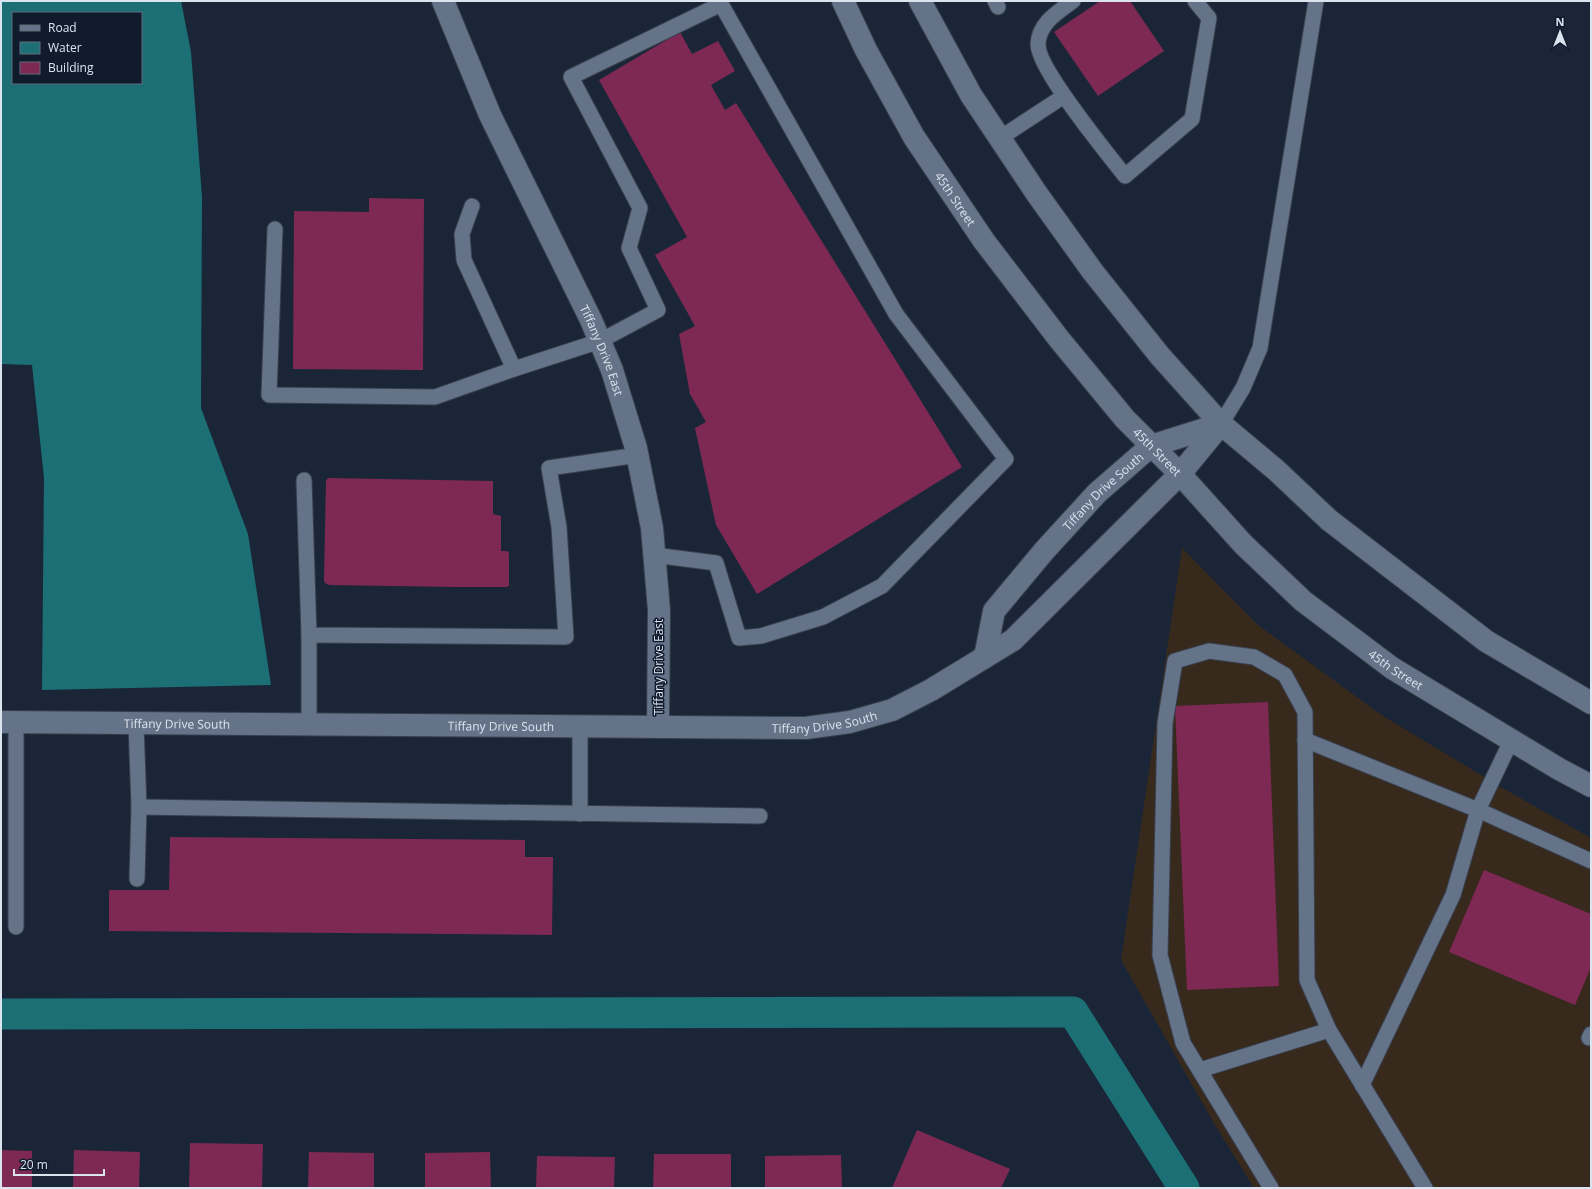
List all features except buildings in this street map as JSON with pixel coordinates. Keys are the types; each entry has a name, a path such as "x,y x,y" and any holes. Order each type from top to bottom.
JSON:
{"street":[{"name":"Tiffany Drive East","path":"443,1 490,115 591,320 612,370 638,455 652,528 654,555 658,610 658,727"},
{"name":"45th Street","path":"843,1 866,50 914,137 984,241 1059,339 1115,407 1180,474 1243,544 1303,600 1392,668 1511,740 1591,786"},
{"path":"920,1 971,95 1037,194 1093,272 1160,356 1221,424 1276,470 1329,520 1486,641 1591,703"},
{"name":"Tiffany Drive South","path":"985,657 994,610 1044,551 1097,493 1152,446 1221,424"},
{"name":"Tiffany Drive South","path":"9,723 806,728 850,722 892,710 912,701 1013,640 1180,474 1221,424"}],"lane":[{"path":"1073,1 1046,22 1038,44 1044,60 1064,96 1125,176 1192,119 1209,18 1195,1"},
{"path":"1221,424 1243,388 1260,348 1316,1"},
{"path":"275,229 269,395 435,397 600,341 658,310 630,248 640,208 571,77 721,4 896,314 1006,459 882,586 823,617 761,636 739,638 716,563 654,555"},
{"path":"1000,138 1064,96"},
{"path":"472,206 462,234 464,260 514,369"},
{"path":"309,635 566,637 559,527 548,468 638,455"},
{"path":"304,480 309,635 309,725"},
{"path":"1271,1188 1183,1043 1160,955 1165,723 1175,661 1209,651 1254,657 1285,675 1305,712 1307,980 1329,1030 1425,1188"},
{"path":"9,723 16,927"},
{"path":"136,724 139,807 136,879"},
{"path":"580,727 580,814"},
{"path":"1305,740 1478,810 1591,861"},
{"path":"1362,1085 1453,896 1478,810 1511,740"},
{"path":"139,807 760,816"},
{"path":"1200,1070 1329,1030"}],"shaded area":[{"path":"1182,548 1258,625 1383,716 1506,790 1591,838 1591,1188 1254,1188 1215,1125 1121,960"}],"water":[{"path":"1,1 181,1 191,52 202,197 201,408 248,534 271,685 42,690 44,478 32,365 1,364"}],"waterway":[{"path":"1,1014 1073,1012 1184,1188"}]}
